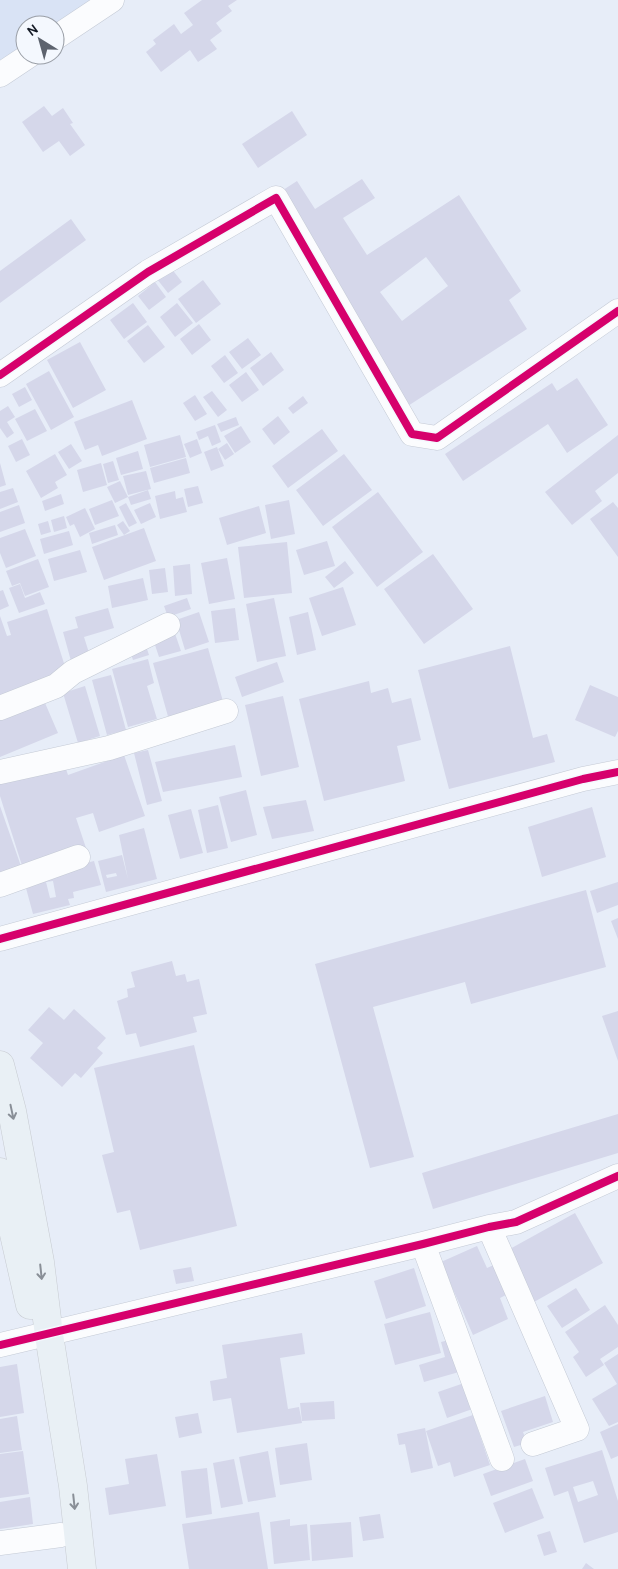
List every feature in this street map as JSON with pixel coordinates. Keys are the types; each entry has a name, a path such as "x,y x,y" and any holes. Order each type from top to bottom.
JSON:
{"main road":[{"path":"0,1065 12,1110 40,1262 43,1335 61,1535 66,1569"},
{"path":"0,1172 43,1335 73,1486 82,1569"}],"street":[{"path":"65,31 112,0"},
{"path":"0,75 15,65"},
{"path":"0,375 148,272 276,198 412,434 437,438 618,311"},
{"path":"0,708 56,686 73,672 168,625"},
{"path":"0,772 109,748 226,711"},
{"path":"0,939 583,778 618,772"},
{"path":"0,885 78,857"},
{"path":"0,1345 516,1222 618,1176"},
{"path":"489,1227 577,1429 533,1444"},
{"path":"424,1244 502,1460"},
{"path":"0,1543 61,1535"}],"shaded area":[{"path":"0,0 93,0 65,18 65,15 15,15 15,53 0,63"}],"building":[{"path":"202,0 237,0 228,6 232,11 216,23 222,31 210,40 217,49 198,62 190,50 161,72 146,52 156,44 153,40 174,24 181,34 193,25 184,13"},
{"path":"44,106 52,116 63,108 73,123 70,124 85,145 70,156 59,141 43,152 22,122"},
{"path":"292,111 307,135 258,168 242,144"},
{"path":"362,179 375,198 343,218 367,255 459,195 521,291 509,300 527,329 397,413 318,296 338,283 280,192 297,181 315,209","holes":["426,257 448,286 402,321 380,292"]},
{"path":"71,219 86,240 0,303 0,271"},
{"path":"171,268 182,282 168,293 157,279"},
{"path":"203,280 221,304 196,323 178,299"},
{"path":"155,282 166,297 149,310 138,296"},
{"path":"133,303 147,322 124,339 110,320"},
{"path":"177,303 193,323 175,337 160,317"},
{"path":"199,324 211,340 192,355 180,339"},
{"path":"148,325 165,347 144,363 127,341"},
{"path":"248,338 261,355 242,369 229,352"},
{"path":"80,342 106,390 73,408 47,360"},
{"path":"271,352 284,370 263,386 250,368"},
{"path":"225,355 238,373 224,383 211,366"},
{"path":"49,371 74,417 51,430 26,384"},
{"path":"246,372 259,390 242,402 229,385"},
{"path":"577,378 608,425 567,453 548,424 463,481 445,454 552,383 557,391"},
{"path":"25,387 32,400 19,407 12,394"},
{"path":"212,391 227,410 218,417 203,397"},
{"path":"195,395 207,414 195,421 183,403"},
{"path":"303,396 308,403 293,414 288,408"},
{"path":"132,400 147,439 102,456 98,445 85,450 74,422"},
{"path":"8,406 15,417 7,422 14,433 7,438 0,428 0,411"},
{"path":"35,409 47,431 27,441 15,419"},
{"path":"278,416 290,432 274,445 262,429"},
{"path":"236,417 239,425 221,432 217,424"},
{"path":"215,425 221,442 212,446 208,436 199,440 196,432"},
{"path":"241,426 251,442 235,453 224,436"},
{"path":"322,429 338,451 288,488 272,466"},
{"path":"180,435 186,457 150,467 144,445"},
{"path":"618,435 618,473 595,491 602,501 572,525 545,492"},
{"path":"22,439 30,455 16,462 8,446"},
{"path":"197,439 202,453 190,458 184,444"},
{"path":"227,443 234,454 225,460 218,449"},
{"path":"71,444 82,461 69,469 58,452"},
{"path":"217,447 224,466 211,471 204,452"},
{"path":"138,451 143,469 121,475 116,458"},
{"path":"55,454 67,475 55,482 58,488 41,498 26,471"},
{"path":"344,454 372,490 323,526 296,490"},
{"path":"186,458 190,473 154,483 150,468"},
{"path":"113,461 119,480 108,483 103,464"},
{"path":"0,463 6,485 0,487"},
{"path":"101,463 107,485 83,492 77,470"},
{"path":"146,471 151,489 128,495 123,476"},
{"path":"120,481 128,497 115,503 107,487"},
{"path":"198,486 203,503 188,507 184,489"},
{"path":"13,488 18,502 0,509 0,492"},
{"path":"148,490 151,499 131,505 128,497"},
{"path":"175,491 176,499 183,497 187,512 160,519 155,496"},
{"path":"378,492 423,552 377,587 332,527"},
{"path":"61,494 64,504 45,511 42,501"},
{"path":"112,500 119,516 95,525 89,509"},
{"path":"289,500 295,534 271,539 265,505"},
{"path":"613,502 618,508 618,557 590,519"},
{"path":"126,503 137,523 129,527 119,507"},
{"path":"150,503 156,517 141,524 134,510"},
{"path":"19,505 25,523 0,532 0,512"},
{"path":"259,506 266,533 227,545 219,518"},
{"path":"85,508 95,529 80,537 74,524 70,526 66,517"},
{"path":"64,516 67,528 54,532 51,520"},
{"path":"48,521 51,532 41,535 38,524"},
{"path":"123,521 130,531 124,535 117,525"},
{"path":"115,525 118,535 92,544 89,533"},
{"path":"144,528 156,561 104,580 92,547"},
{"path":"25,529 36,556 6,568 0,553 0,538"},
{"path":"69,531 73,545 44,554 40,539"},
{"path":"327,541 335,566 304,575 296,550"},
{"path":"287,542 292,593 244,598 238,547"},
{"path":"80,550 87,572 54,581 48,559"},
{"path":"433,554 473,609 424,644 384,589"},
{"path":"227,558 235,599 209,604 201,563"},
{"path":"38,559 49,587 25,596 20,583 12,586 6,571"},
{"path":"345,561 354,573 334,588 325,577"},
{"path":"190,564 192,594 175,596 173,566"},
{"path":"165,568 168,592 152,594 149,570"},
{"path":"143,578 148,600 112,608 108,586"},
{"path":"20,584 25,598 40,592 45,604 19,613 9,588"},
{"path":"343,587 356,625 322,636 309,598"},
{"path":"3,590 9,606 0,610 0,591"},
{"path":"187,598 191,609 168,617 164,606"},
{"path":"274,598 286,656 257,662 246,604"},
{"path":"108,608 114,628 84,637 90,656 71,661 63,632 78,628 75,617"},
{"path":"235,608 239,640 215,643 211,611"},
{"path":"47,609 67,673 0,699 0,616 7,636 11,635 7,622"},
{"path":"199,612 209,642 185,650 176,620"},
{"path":"308,612 316,650 297,655 289,617"},
{"path":"172,625 181,651 159,657 151,633"},
{"path":"142,634 149,655 133,660 126,639"},
{"path":"510,646 533,738 547,734 555,762 449,789 418,670"},
{"path":"208,648 224,705 169,720 153,663"},
{"path":"148,659 154,683 147,686 157,719 128,727 112,669"},
{"path":"277,662 284,682 242,697 235,677"},
{"path":"111,675 126,730 107,735 92,680"},
{"path":"369,681 371,693 388,688 392,703 411,698 421,740 397,746 405,781 324,801 299,699"},
{"path":"590,685 618,697 618,731 615,737 575,720"},
{"path":"85,686 100,736 78,743 63,693"},
{"path":"42,696 58,733 0,757 0,709"},
{"path":"283,696 299,767 261,776 245,705"},
{"path":"235,745 242,777 163,792 155,762"},
{"path":"148,750 162,801 147,805 134,753"},
{"path":"61,754 68,775 124,755 145,816 99,832 93,813 76,818 87,851 24,872 0,796 0,763"},
{"path":"246,790 257,835 231,842 219,797"},
{"path":"306,800 314,831 272,839 263,807"},
{"path":"218,805 228,848 207,853 198,810"},
{"path":"0,806 22,869 0,877"},
{"path":"592,807 606,857 542,877 528,827"},
{"path":"191,809 203,853 180,859 168,815"},
{"path":"144,828 157,879 106,892 98,861 122,855 128,879 119,835","holes":["116,873 117,876 107,878 106,875"]},
{"path":"94,861 101,885 73,892 74,898 68,899 70,905 33,914 23,877","holes":["53,881 56,897 50,898 46,882"]},
{"path":"618,882 618,905 597,913 590,891"},
{"path":"586,890 606,967 471,1004 465,982 373,1007 414,1157 370,1168 315,964"},
{"path":"618,918 618,939 611,921"},
{"path":"172,961 176,976 185,974 187,982 199,979 207,1014 193,1017 197,1032 140,1047 136,1033 126,1035 117,1001 128,997 127,989 135,987 131,972"},
{"path":"49,1007 64,1020 74,1009 106,1038 97,1048 103,1053 81,1078 75,1073 62,1087 30,1058 43,1043 28,1030"},
{"path":"618,1011 618,1061 602,1016"},
{"path":"194,1045 237,1226 140,1250 130,1210 117,1213 102,1155 114,1152 94,1068"},
{"path":"618,1114 618,1153 433,1209 422,1173"},
{"path":"575,1213 603,1263 534,1302 506,1251"},
{"path":"477,1246 487,1268 496,1264 508,1294 500,1298 508,1319 473,1335 441,1262"},
{"path":"191,1267 194,1281 176,1284 173,1270"},
{"path":"414,1268 426,1306 386,1319 374,1281"},
{"path":"576,1288 590,1310 562,1328 547,1306"},
{"path":"605,1305 618,1325 618,1347 600,1359 604,1365 586,1377 573,1357 579,1352 565,1332"},
{"path":"430,1312 441,1353 395,1365 384,1324"},
{"path":"302,1333 305,1354 280,1358 288,1409 299,1407 302,1423 237,1433 231,1398 213,1401 210,1381 227,1378 222,1345"},
{"path":"457,1338 466,1370 424,1382 419,1365 445,1357 441,1342"},
{"path":"618,1354 618,1422 609,1426 592,1399 617,1384 604,1363"},
{"path":"17,1364 24,1413 0,1417 0,1367"},
{"path":"470,1381 478,1407 447,1418 438,1392"},
{"path":"545,1396 553,1422 523,1432 527,1443 514,1447 501,1411"},
{"path":"334,1401 335,1419 302,1421 300,1403"},
{"path":"198,1413 202,1433 179,1438 175,1417"},
{"path":"473,1415 490,1465 454,1477 450,1462 438,1466 426,1431"},
{"path":"17,1416 22,1450 0,1453 0,1419"},
{"path":"618,1424 618,1456 611,1459 600,1432"},
{"path":"425,1428 433,1468 411,1473 405,1444 399,1445 397,1434"},
{"path":"307,1443 312,1480 280,1485 275,1448"},
{"path":"602,1450 618,1501 618,1532 584,1543 568,1491 554,1496 545,1468","holes":["593,1481 598,1495 578,1502 573,1487"]},
{"path":"23,1451 29,1494 0,1498 0,1454"},
{"path":"268,1451 276,1497 248,1502 239,1457"},
{"path":"157,1454 166,1506 109,1515 105,1488 129,1484 125,1459"},
{"path":"234,1459 243,1504 221,1508 213,1463"},
{"path":"525,1459 533,1481 491,1496 483,1474"},
{"path":"207,1468 212,1514 186,1518 181,1471"},
{"path":"532,1488 544,1518 505,1533 493,1503"},
{"path":"30,1497 33,1524 0,1529 0,1502"},
{"path":"259,1512 268,1569 189,1569 182,1524"},
{"path":"380,1514 384,1538 363,1541 359,1517"},
{"path":"290,1519 290,1526 307,1524 310,1560 274,1564 270,1522"},
{"path":"351,1522 353,1557 312,1561 310,1525"},
{"path":"550,1531 557,1552 544,1556 537,1535"},
{"path":"586,1563 594,1569 582,1569"}],"cycle path":[{"path":"0,375 148,272 276,198 412,434 437,438 618,311"},
{"path":"0,939 583,779 618,772"},
{"path":"0,1345 516,1222 618,1176"}]}
